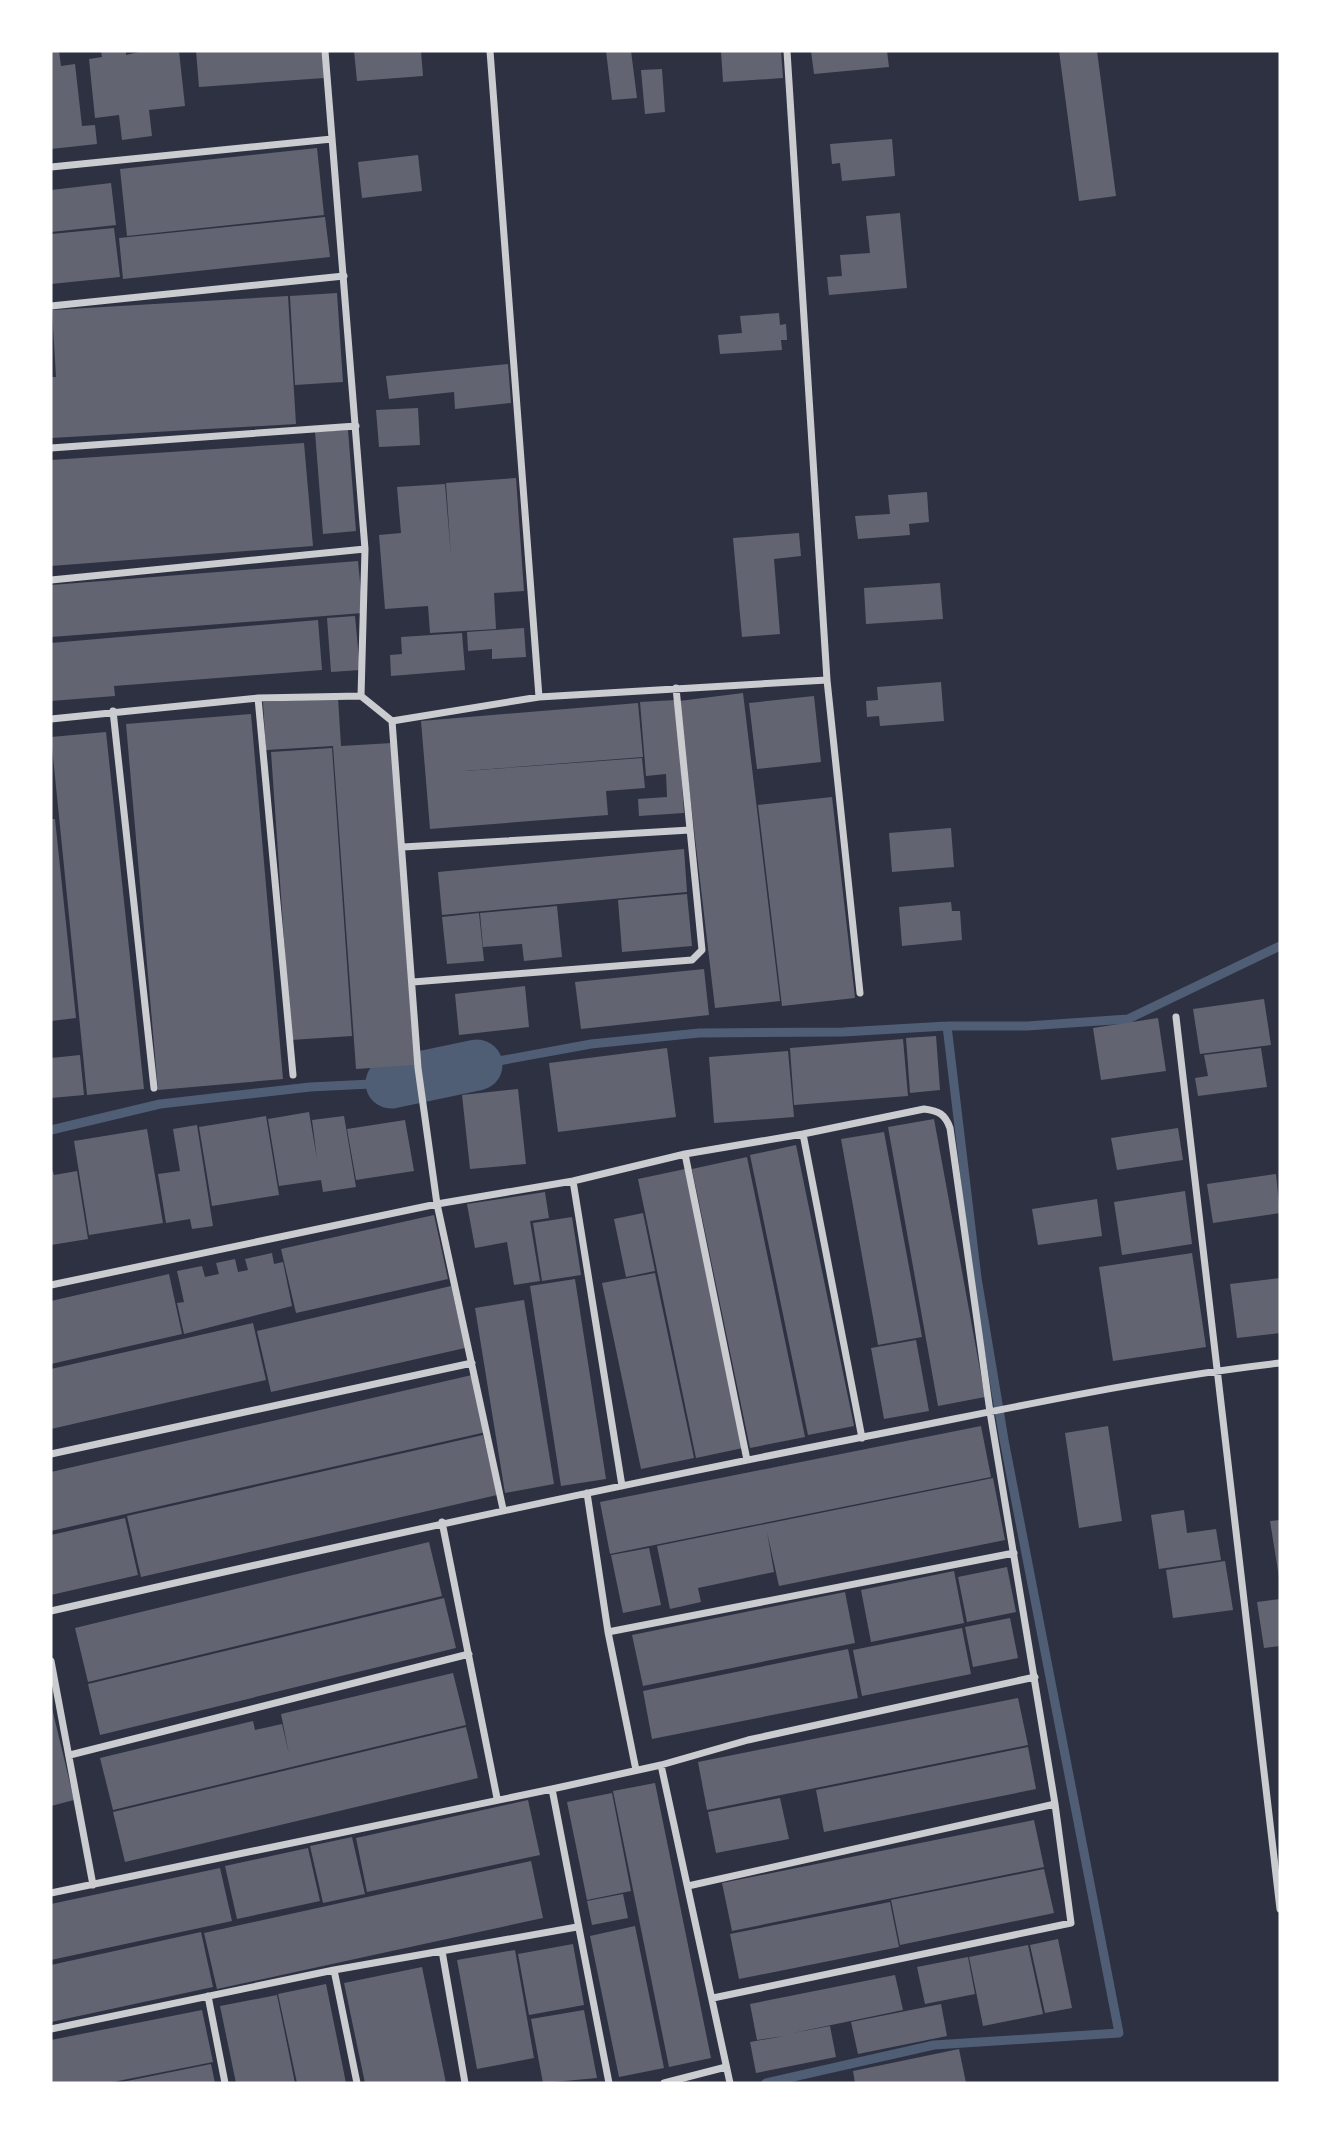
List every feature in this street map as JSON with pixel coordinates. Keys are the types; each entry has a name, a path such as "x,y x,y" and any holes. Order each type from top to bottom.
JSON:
{"street":[{"path":"325,51 365,549 361,696"},
{"path":"490,51 539,697"},
{"path":"787,51 827,680 860,993"},
{"path":"51,167 332,139"},
{"path":"51,306 344,276"},
{"path":"51,448 356,426"},
{"path":"51,580 365,549"},
{"path":"51,719 258,698 361,696 393,721 539,697 827,680"},
{"path":"413,982 692,960 702,950 676,688"},
{"path":"258,698 293,1075"},
{"path":"113,711 154,1088"},
{"path":"393,721 418,1068 423,1105 437,1205 503,1509"},
{"path":"403,847 690,830"},
{"path":"1176,1017 1280,1909"},
{"path":"51,1284 437,1205 573,1181 685,1154 803,1135 924,1109 936,1110 946,1117 950,1128 1055,1804 1071,1923 713,1998"},
{"path":"803,1135 862,1438"},
{"path":"685,1154 747,1460"},
{"path":"573,1181 622,1486"},
{"path":"51,1454 472,1363"},
{"path":"51,1611 503,1509 993,1411 1217,1370 1280,1363"},
{"path":"587,1493 607,1632 636,1770"},
{"path":"442,1522 497,1798"},
{"path":"607,1632 1014,1553"},
{"path":"70,1755 469,1654"},
{"path":"51,1661 93,1885"},
{"path":"51,1893 497,1798 552,1789 661,1765 748,1740 1035,1677"},
{"path":"661,1765 730,2083"},
{"path":"552,1789 609,2083"},
{"path":"688,1886 1055,1804"},
{"path":"51,2029 334,1970 577,1927"},
{"path":"442,1951 465,2083"},
{"path":"334,1970 357,2083"},
{"path":"208,1996 225,2083"},
{"path":"664,2083 726,2067"}],"building":[{"path":"51,51 59,51 61,66 75,64 82,126 95,125 97,144 51,149"},
{"path":"101,51 126,51 126,55 143,51 179,51 185,106 149,110 152,136 122,140 119,115 95,118 89,59 102,57"},
{"path":"196,51 322,51 324,78 199,87"},
{"path":"354,51 421,51 423,76 357,81"},
{"path":"606,51 631,51 637,98 612,100"},
{"path":"721,51 781,51 783,78 723,82"},
{"path":"811,51 887,51 889,67 814,74"},
{"path":"1059,51 1097,51 1116,196 1079,201"},
{"path":"662,69 665,112 645,114 641,70"},
{"path":"892,139 895,176 842,181 840,163 832,164 830,144"},
{"path":"317,148 324,215 127,236 120,169"},
{"path":"418,155 422,191 362,198 358,162"},
{"path":"111,183 116,225 51,232 51,190"},
{"path":"900,213 907,288 829,295 827,277 842,276 840,255 870,253 866,216"},
{"path":"325,217 330,257 123,279 119,238"},
{"path":"114,228 120,277 51,284 51,234"},
{"path":"337,293 343,382 295,385 290,296"},
{"path":"288,296 296,424 51,438 51,377 56,377 52,310"},
{"path":"779,313 780,325 786,324 787,340 781,340 782,350 720,354 718,335 742,333 740,316"},
{"path":"508,364 511,403 455,409 454,392 389,399 386,376"},
{"path":"418,408 420,445 379,447 376,410"},
{"path":"348,430 356,531 323,534 315,432"},
{"path":"304,443 313,546 51,566 51,460"},
{"path":"516,478 524,591 494,593 496,629 430,633 428,606 385,609 379,535 401,533 397,487 445,484 451,556 446,483"},
{"path":"927,492 929,522 909,524 910,535 858,539 855,516 890,514 888,495"},
{"path":"799,533 801,556 774,559 780,634 742,637 733,538"},
{"path":"358,561 363,613 51,637 51,585"},
{"path":"940,583 943,619 866,624 864,588"},
{"path":"355,616 360,670 331,672 327,618"},
{"path":"318,620 322,670 114,686 115,696 51,701 51,643"},
{"path":"524,628 526,657 492,659 492,649 468,651 467,632"},
{"path":"462,633 465,670 391,676 390,655 402,654 401,637"},
{"path":"941,682 944,721 880,726 879,716 867,717 866,701 878,700 877,687"},
{"path":"743,693 780,1001 715,1008 679,701"},
{"path":"814,696 821,762 757,769 749,703"},
{"path":"338,698 341,746 392,743 415,1065 356,1069 333,746 266,750 263,702"},
{"path":"676,700 684,813 639,816 638,799 667,797 666,774 646,776 640,702"},
{"path":"638,703 643,757 464,771 642,758 645,788 606,791 608,815 430,829 421,721"},
{"path":"251,714 283,1079 158,1090 126,724"},
{"path":"106,732 144,1089 87,1095 51,737"},
{"path":"332,748 352,1036 291,1040 271,752"},
{"path":"832,797 855,998 782,1006 758,805"},
{"path":"51,819 55,819 76,1018 51,1021"},
{"path":"951,828 954,867 892,872 889,833"},
{"path":"684,849 687,892 442,915 438,872"},
{"path":"687,894 692,946 622,952 618,900"},
{"path":"951,902 952,911 960,911 962,940 902,946 899,907"},
{"path":"557,906 562,957 524,961 522,944 483,947 480,913"},
{"path":"479,913 484,961 447,964 442,917"},
{"path":"704,969 709,1015 581,1029 575,982"},
{"path":"525,986 529,1027 459,1035 455,994"},
{"path":"1264,999 1271,1045 1200,1054 1193,1009"},
{"path":"1158,1018 1166,1071 1101,1080 1093,1028"},
{"path":"936,1036 940,1090 910,1093 906,1038"},
{"path":"903,1039 908,1096 794,1105 790,1048"},
{"path":"667,1048 676,1117 558,1132 549,1063"},
{"path":"1261,1048 1267,1087 1198,1096 1195,1078 1208,1076 1204,1055"},
{"path":"788,1051 794,1117 714,1123 709,1057"},
{"path":"80,1055 84,1095 51,1098 51,1058"},
{"path":"518,1089 526,1164 470,1169 462,1095"},
{"path":"309,1112 317,1159 312,1120 344,1116 356,1187 323,1192 321,1180 279,1186 268,1119"},
{"path":"266,1116 279,1195 212,1206 199,1127"},
{"path":"934,1119 985,1397 938,1406 888,1127"},
{"path":"405,1120 414,1171 356,1180 347,1129"},
{"path":"197,1125 213,1226 192,1229 190,1219 166,1223 158,1174 180,1171 173,1129"},
{"path":"1178,1128 1183,1160 1117,1170 1111,1138"},
{"path":"147,1129 163,1223 89,1235 74,1141"},
{"path":"884,1132 922,1337 878,1345 841,1139"},
{"path":"796,1145 854,1426 808,1435 750,1155"},
{"path":"747,1157 805,1437 750,1448 692,1169"},
{"path":"51,1166 54,1175 77,1171 88,1239 51,1245"},
{"path":"685,1169 743,1448 696,1458 638,1179"},
{"path":"1276,1174 1280,1213 1213,1223 1207,1184"},
{"path":"1185,1191 1192,1244 1122,1255 1114,1202"},
{"path":"545,1192 549,1218 530,1221 540,1281 514,1285 507,1242 475,1248 467,1204"},
{"path":"1097,1199 1102,1236 1038,1245 1032,1209"},
{"path":"643,1213 655,1271 626,1277 614,1219"},
{"path":"434,1215 448,1279 296,1313 281,1249"},
{"path":"572,1217 581,1275 542,1281 533,1223"},
{"path":"272,1253 274,1264 283,1262 292,1306 184,1334 177,1303 184,1302 177,1271 202,1266 205,1277 219,1274 216,1263 235,1259 238,1272 248,1270 245,1259"},
{"path":"1192,1253 1206,1347 1113,1361 1099,1267"},
{"path":"655,1273 694,1458 641,1469 602,1283"},
{"path":"169,1274 182,1334 51,1364 51,1301"},
{"path":"1280,1278 1280,1333 1237,1338 1230,1284"},
{"path":"575,1279 606,1479 561,1486 530,1286"},
{"path":"451,1286 465,1348 271,1392 257,1331"},
{"path":"524,1300 554,1484 505,1493 475,1308"},
{"path":"253,1323 266,1380 51,1429 51,1369"},
{"path":"916,1340 929,1411 884,1419 871,1348"},
{"path":"472,1375 486,1432 51,1531 51,1472"},
{"path":"981,1426 991,1477 610,1554 600,1502"},
{"path":"1108,1426 1122,1521 1079,1528 1065,1433"},
{"path":"483,1435 497,1495 141,1577 127,1516"},
{"path":"993,1478 1005,1540 779,1586 767,1532 774,1572 698,1588 701,1602 670,1609 657,1546"},
{"path":"1184,1510 1187,1533 1216,1529 1221,1560 1159,1569 1151,1515"},
{"path":"125,1518 138,1575 51,1595 51,1535"},
{"path":"1280,1520 1280,1577 1279,1577 1270,1521"},
{"path":"429,1542 442,1596 88,1682 75,1628"},
{"path":"649,1548 661,1605 623,1613 611,1555"},
{"path":"1225,1561 1233,1610 1173,1618 1166,1570"},
{"path":"1007,1567 1016,1612 967,1622 958,1577"},
{"path":"954,1571 964,1623 871,1642 861,1590"},
{"path":"845,1592 855,1643 643,1686 632,1635"},
{"path":"444,1598 456,1648 100,1735 88,1684"},
{"path":"1280,1599 1280,1646 1264,1648 1257,1602"},
{"path":"1010,1618 1018,1658 973,1667 965,1627"},
{"path":"962,1628 971,1674 862,1696 853,1650"},
{"path":"848,1649 858,1698 652,1739 643,1691"},
{"path":"453,1673 466,1725 113,1810 100,1758 253,1721 255,1730 282,1724 289,1754 281,1714"},
{"path":"1018,1698 1028,1745 707,1810 698,1762"},
{"path":"51,1704 74,1800 51,1806"},
{"path":"466,1727 478,1778 125,1862 113,1812"},
{"path":"1028,1747 1036,1789 824,1832 816,1790"},
{"path":"655,1783 711,2058 669,2067 613,1791"},
{"path":"612,1793 631,1891 587,1900 567,1802"},
{"path":"780,1798 789,1839 716,1853 708,1812"},
{"path":"528,1800 540,1855 367,1892 356,1838"},
{"path":"1034,1820 1044,1867 732,1931 722,1883"},
{"path":"352,1837 365,1894 323,1903 310,1846"},
{"path":"308,1848 320,1901 237,1919 225,1866"},
{"path":"531,1861 543,1918 217,1989 204,1933"},
{"path":"220,1868 232,1921 51,1960 51,1904"},
{"path":"1044,1869 1054,1913 900,1945 891,1900"},
{"path":"623,1894 628,1918 592,1925 587,1901"},
{"path":"890,1902 899,1947 739,1979 730,1934"},
{"path":"635,1926 664,2068 619,2077 590,1936"},
{"path":"201,1932 213,1987 51,2022 51,1965"},
{"path":"1058,1939 1072,2008 1045,2013 1030,1945"},
{"path":"573,1944 584,2005 529,2015 518,1954"},
{"path":"1028,1945 1043,2014 983,2026 969,1957"},
{"path":"515,1950 534,2058 477,2069 457,1960"},
{"path":"968,1957 975,1994 925,2004 917,1967"},
{"path":"422,1967 446,2083 365,2083 344,1983"},
{"path":"895,1975 903,2010 793,2033 830,2026 836,2057 756,2073 750,2042 784,2036 757,2040 750,2004"},
{"path":"326,1984 346,2083 297,2083 278,1994"},
{"path":"277,1995 295,2083 236,2083 220,2006"},
{"path":"941,2004 947,2036 858,2054 851,2022"},
{"path":"202,2010 213,2062 108,2083 51,2083 51,2040"},
{"path":"584,2010 597,2078 543,2083 531,2019"},
{"path":"959,2049 966,2083 855,2083 853,2071"},
{"path":"211,2064 215,2083 122,2083 122,2082"}],"waterway":[{"path":"766,2083 934,2045 1119,2033 1004,1440 977,1278 947,1026 1027,1026 1128,1019 1280,946"},
{"path":"477,1065 591,1044 699,1033 843,1032 947,1026"},
{"path":"391,1083 477,1065"},
{"path":"51,1130 160,1104 310,1087 391,1083"}]}
